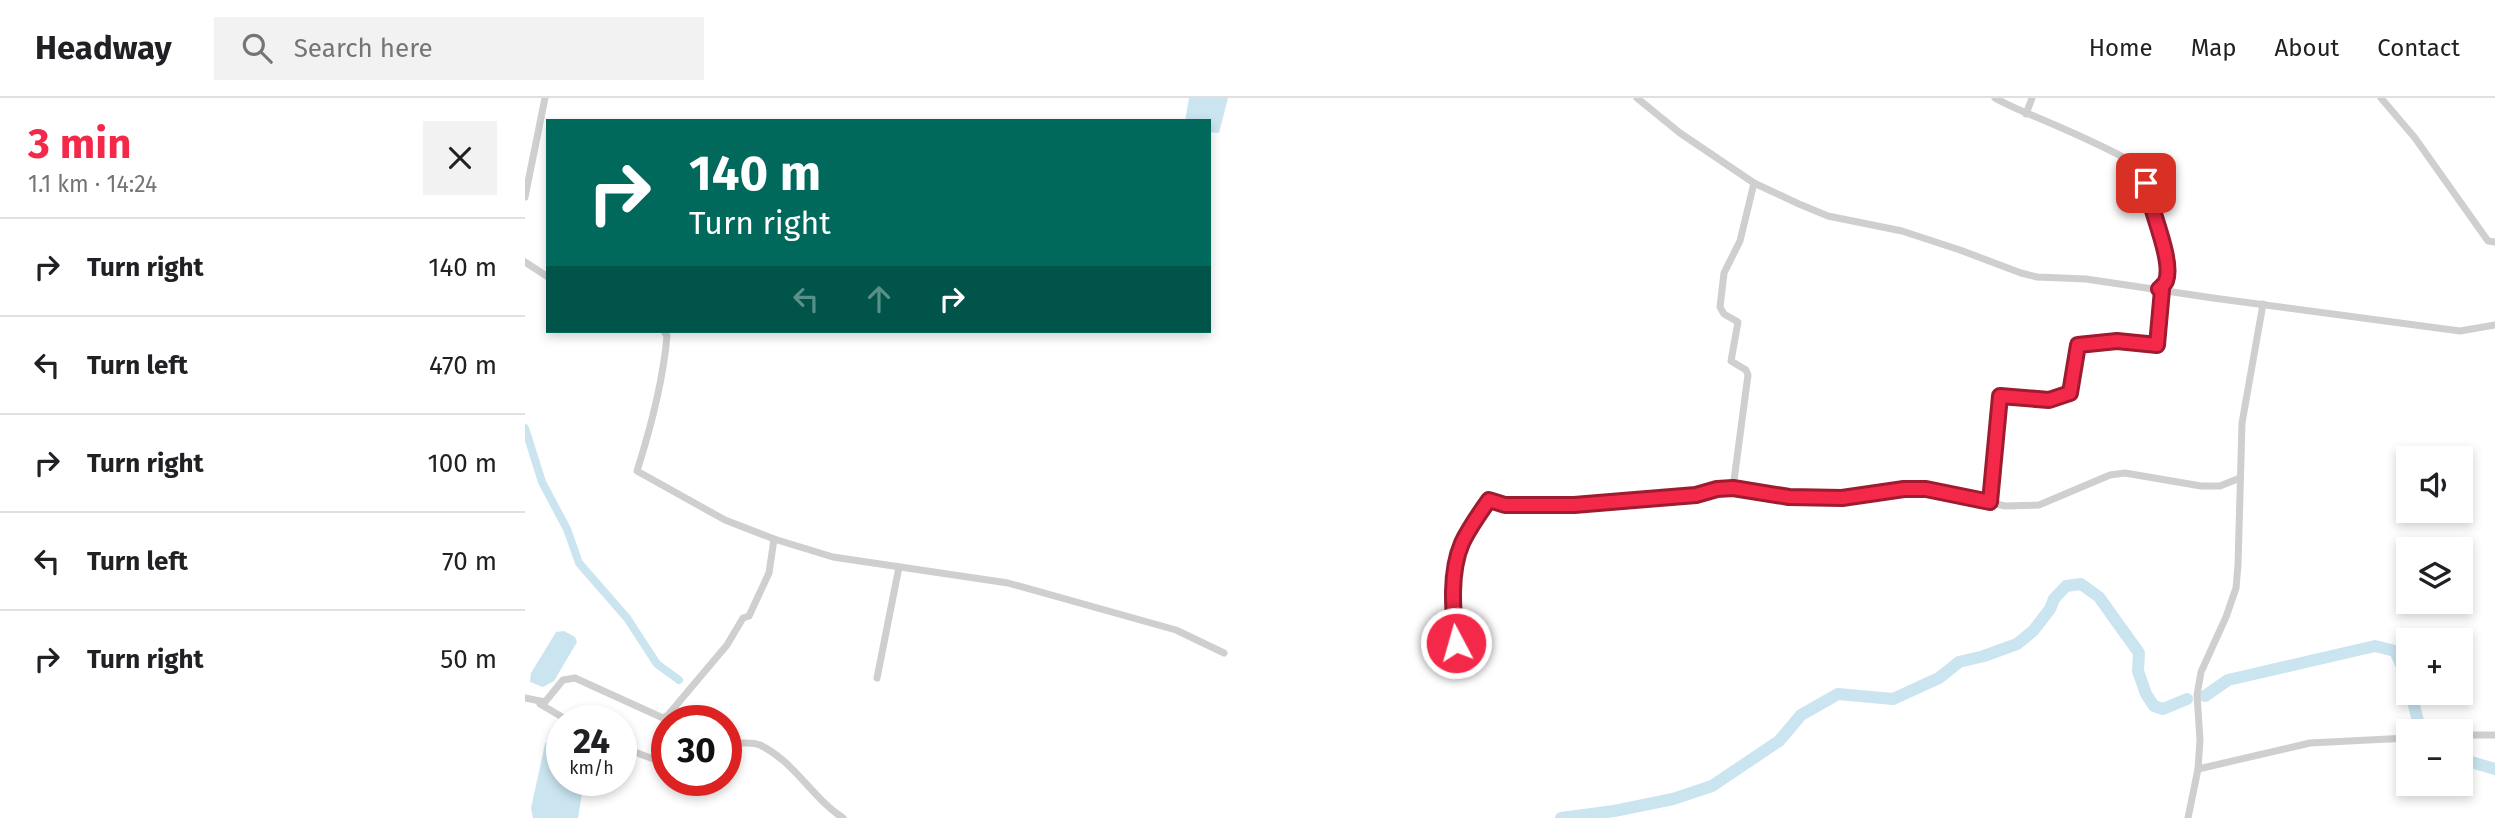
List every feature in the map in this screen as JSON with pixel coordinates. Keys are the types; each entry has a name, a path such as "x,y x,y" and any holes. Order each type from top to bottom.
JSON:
{"street":[{"path":"525,197 545,98"},
{"path":"1637,98 1680,133 1754,183 1828,216 1902,231 2021,274 2086,279 2460,331 2495,325"},
{"path":"1990,502 2000,396 2049,400 2070,393 2078,345 2117,341 2157,345 2161,290 2167,280 2166,254 2147,198 2144,168 2115,152 1995,98"},
{"path":"2026,114 2032,98"},
{"path":"2381,98 2415,138 2488,241 2495,242"},
{"path":"1733,488 1748,375 1746,370 1731,361 1738,322 1724,314 1720,307 1724,272 1740,241 1754,183"},
{"path":"525,262 546,275"},
{"path":"2188,818 2200,740 2197,695 2201,672 2226,617 2235,587 2242,423 2263,304"},
{"path":"666,333 666,347 656,405 637,471 725,520 833,557 1009,583 1176,630 1224,653"},
{"path":"1456,643 1453,606 1461,545 1489,500 1505,505 1574,505 1696,495 1733,488 1789,497 1842,498 1904,489 1926,489 2005,506 2039,505 2111,475 2125,473 2201,486 2220,486 2240,478"},
{"path":"537,702 545,702 563,680 575,678 663,718 669,715 727,645 764,584 774,538"},
{"path":"877,678 899,567"},
{"path":"525,698 546,707"},
{"path":"2473,735 2495,735"},
{"path":"2197,769 2310,743 2396,739"},
{"path":"742,743 758,744 797,772 826,807 843,818"}],"water":[{"path":"1189,98 1228,98 1219,133 1211,132 1211,119 1185,119"},
{"path":"564,631 575,637 577,642 554,681 543,687 530,682 531,673 556,632"},
{"path":"545,744 546,796 582,796 578,818 533,818 531,808"}],"waterway":[{"path":"525,428 542,482 567,529 579,563 627,618 657,664 679,680"},
{"path":"1561,818 1673,799 1712,786 1779,741 1801,715 1838,694 1893,699 1939,678 1959,662 2017,644 2033,631 2066,586 2081,584 2099,597 2139,653 2138,671 2146,694 2154,706 2163,709 2187,699"},
{"path":"2205,696 2228,680 2375,646 2396,653"},
{"path":"2414,705 2418,719"},
{"path":"2473,763 2495,769"}],"route":[{"path":"1456,643 1453,606 1461,545 1489,500 1505,505 1574,505 1644,501 1733,488 1789,497 1842,498 1904,489 1926,489 1990,502 2000,396 2049,400 2070,393 2078,345 2117,341 2157,345 2162,290 2159,289 2167,280 2166,254 2147,198 2146,183"}]}
